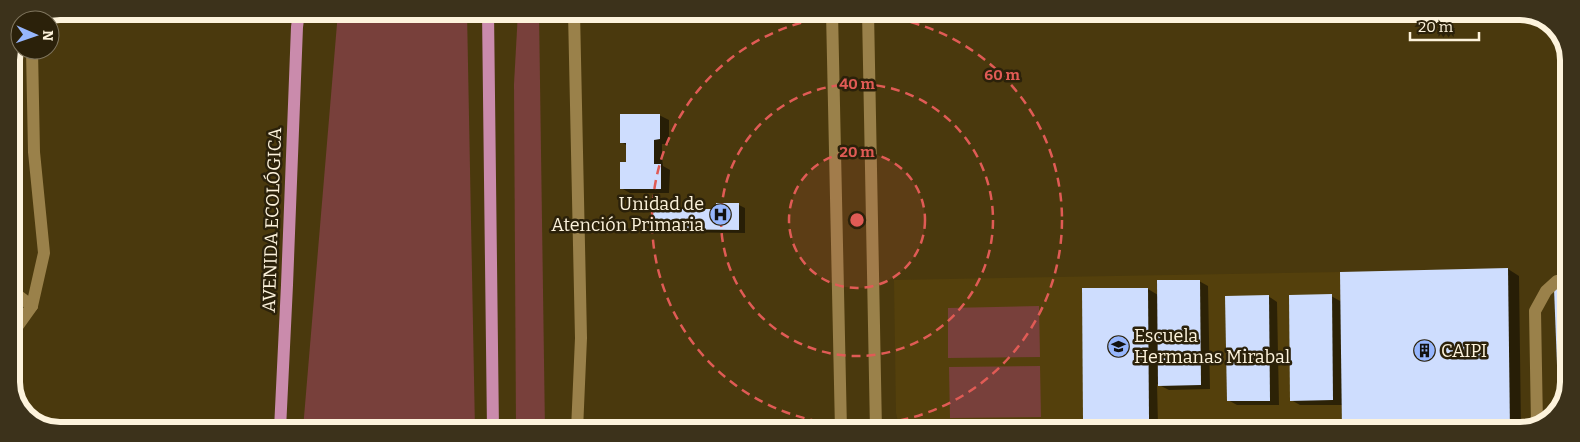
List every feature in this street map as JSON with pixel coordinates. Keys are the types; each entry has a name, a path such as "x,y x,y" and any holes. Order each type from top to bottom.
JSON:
{"main road":[{"name":"AVENIDA ECOLÓGICA","path":"280,422 298,20"},
{"path":"488,20 493,422"}],"street":[{"path":"574,20 581,338 577,422"},
{"path":"832,20 841,422"},
{"path":"868,20 876,422"},
{"path":"20,323 32,306 44,253 34,152 32,60"},
{"path":"1537,418 1534,311 1546,291 1557,281 1560,281"},
{"path":"20,297 32,306"}],"shaded area":[{"path":"337,20 467,20 475,422 304,422"},
{"path":"518,20 539,20 545,422 516,422 514,84"},
{"name":"Escuela Hermanas Mirabal","path":"1340,272 1342,422 898,422 896,413 894,280"},
{"path":"1039,306 1040,357 948,358 948,308"},
{"path":"1040,366 1041,417 950,418 949,367"}],"building":[{"path":"620,114 660,114 660,139 654,140 654,164 661,164 661,189 620,189 620,162 626,162 626,143 620,143"},
{"path":"651,203 676,203 676,209 716,209 716,203 739,203 739,230 651,229"},
{"name":"CAIPI","path":"1508,268 1510,422 1342,422 1340,272"},
{"path":"1157,280 1200,280 1201,385 1158,386"},
{"path":"1082,288 1148,288 1149,419 1083,420"},
{"path":"1554,288 1560,288 1560,365 1557,365"},
{"path":"1332,294 1333,400 1290,401 1289,295"},
{"path":"1269,295 1270,401 1227,401 1225,296"},
{"path":"1559,373 1560,373 1560,382 1558,394"}],"place":[{"name":"Unidad de Atención Primaria","path":"720,214"},
{"name":"Escuela Hermanas Mirabal","path":"1118,346"},
{"name":"CAIPI","path":"1425,351"}]}
